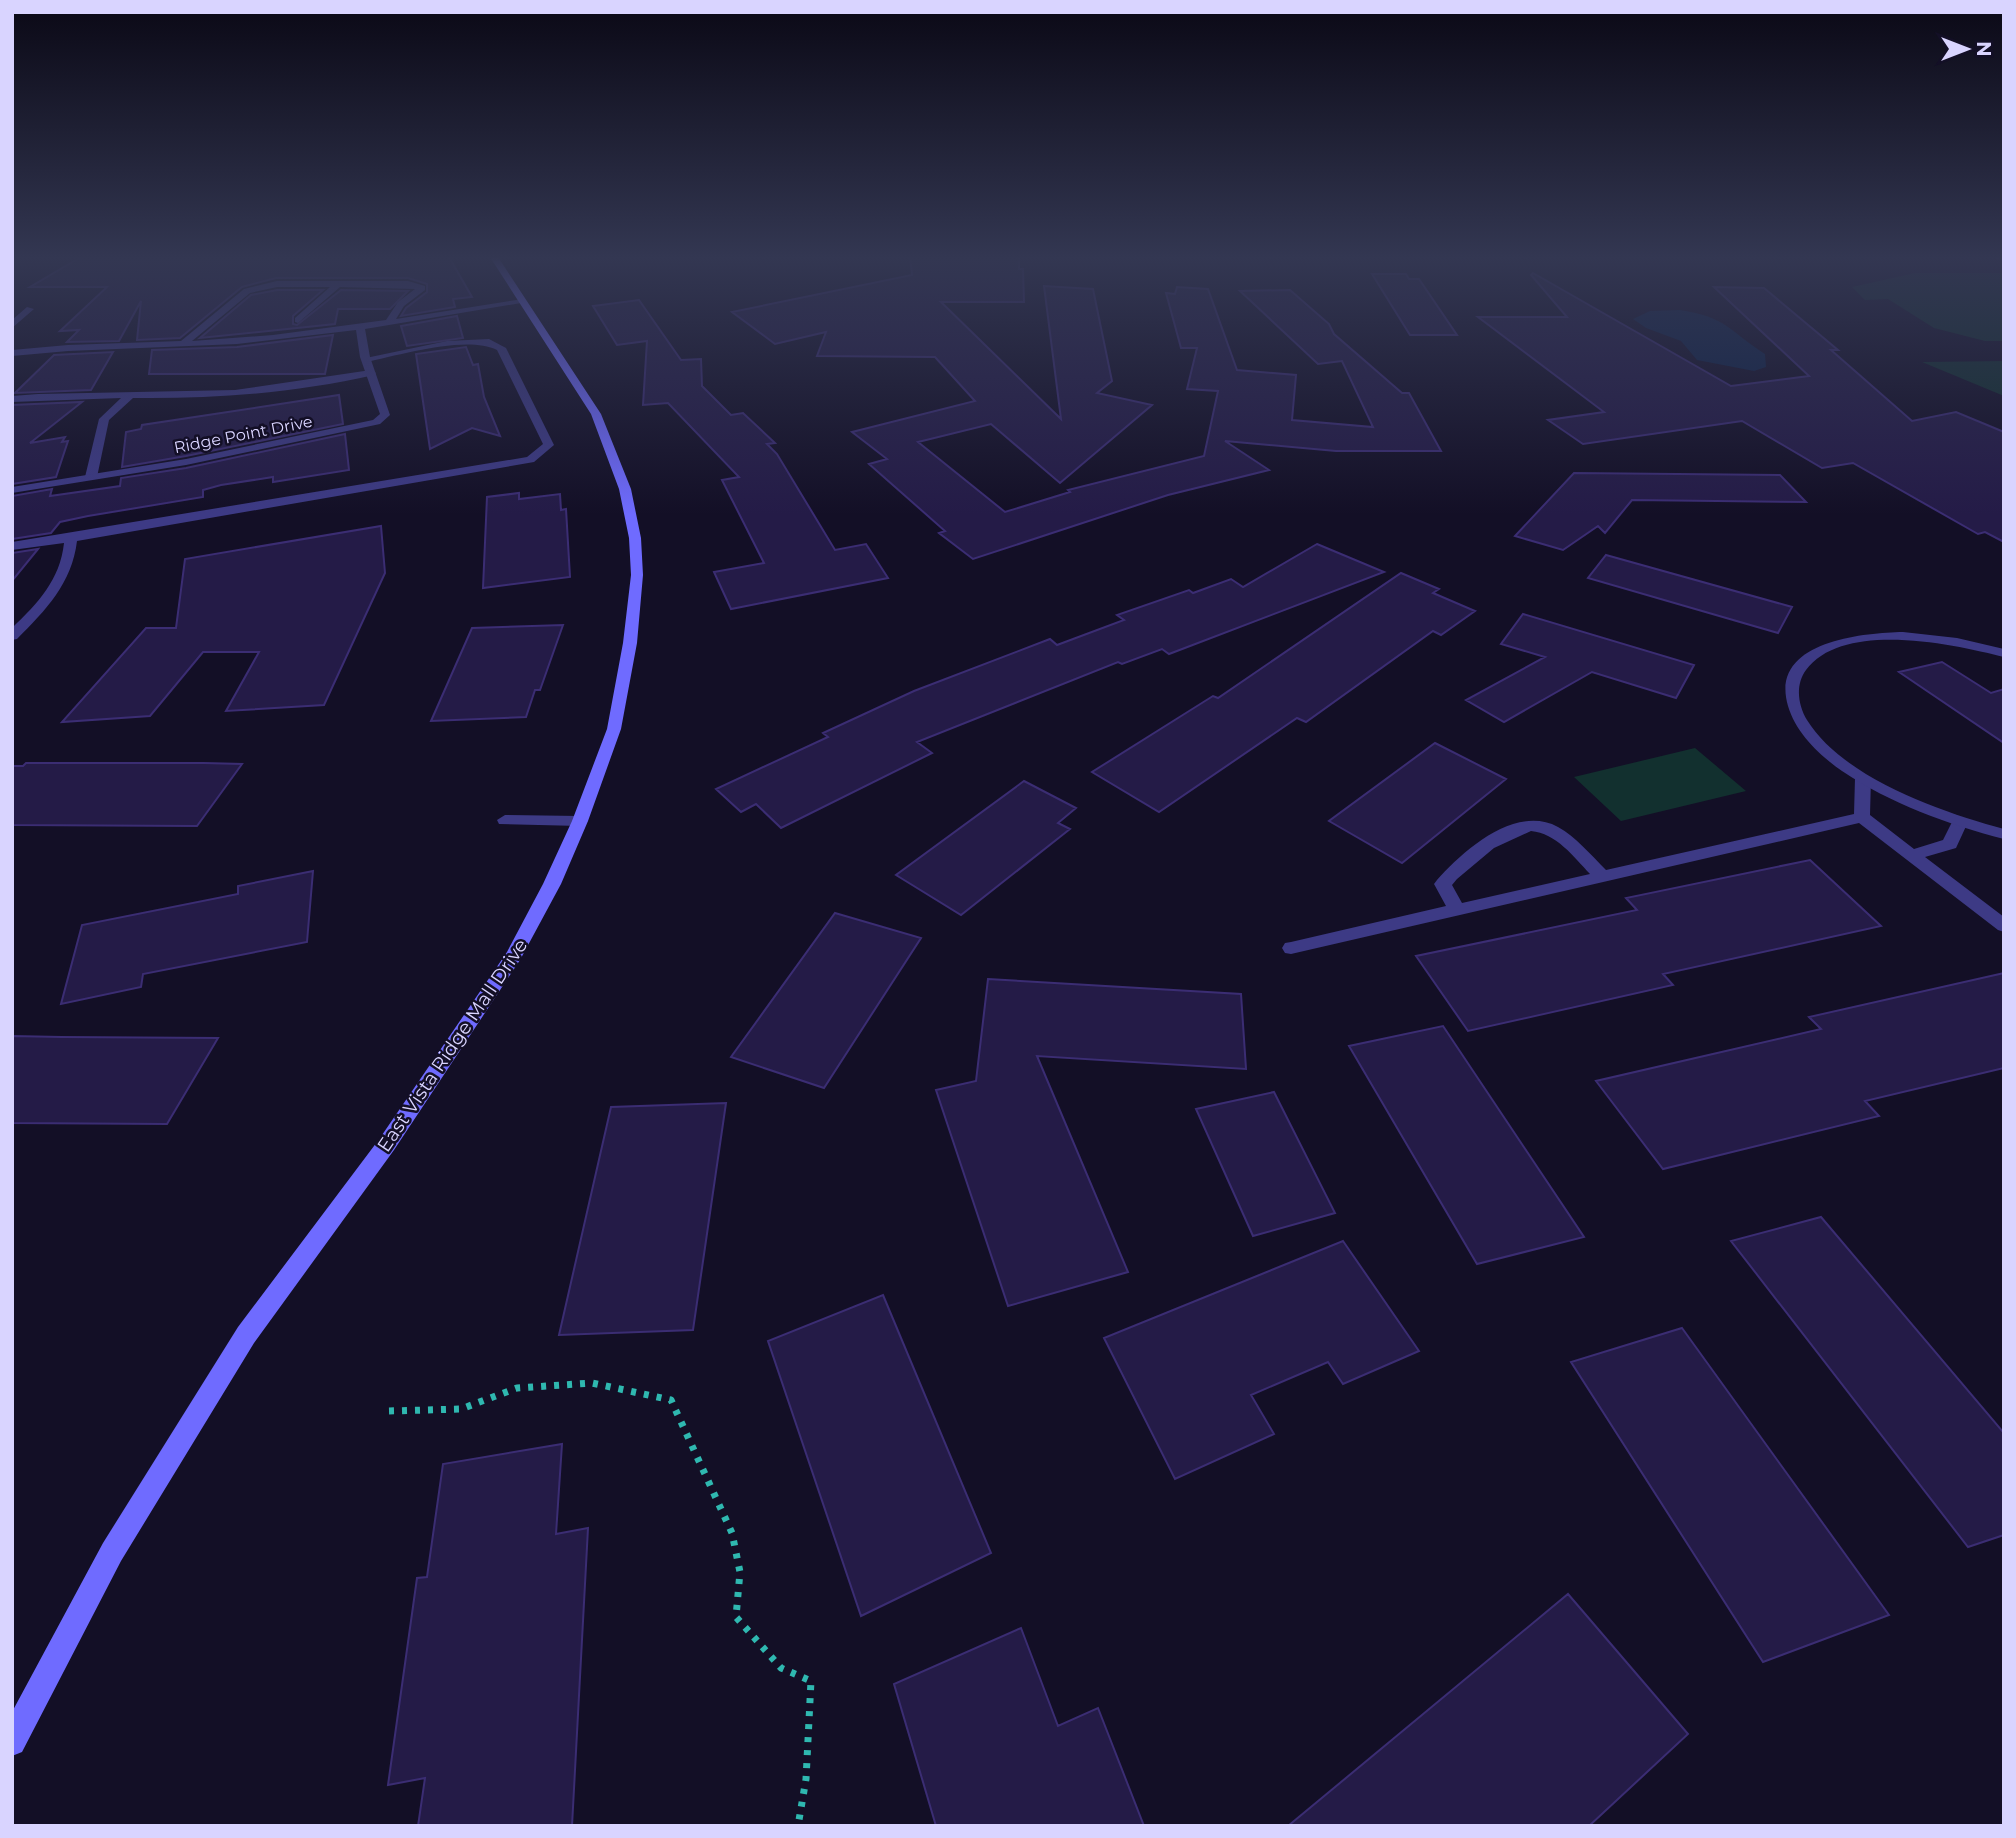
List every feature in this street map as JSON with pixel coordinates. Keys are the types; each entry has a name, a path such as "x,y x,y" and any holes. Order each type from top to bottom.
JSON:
{"main road":[{"name":"East Vista Ridge Mall Drive","path":"12,1742 119,1540 246,1335 387,1144 514,955 552,884 580,821 614,729 630,643 637,575 635,538 625,489 596,414 550,343"}],"street":[{"path":"12,353 82,346 190,343"},
{"name":"Ridge Point Drive","path":"12,490 199,460 369,425 385,415 363,343"},
{"path":"366,359 463,343"},
{"path":"12,546 530,460 549,445 501,348 489,343"},
{"path":"12,399 57,395 216,394 371,373"},
{"path":"91,477 104,419 131,395"},
{"path":"12,636 52,598 70,556 71,538"},
{"path":"2004,653 1940,640 1891,636 1850,640 1818,651 1798,668 1791,691 1800,719 1824,748 1863,778 1914,806 2004,834"},
{"path":"1862,817 1863,778"},
{"path":"1862,817 2004,926"},
{"path":"1291,948 1862,817"},
{"path":"505,820 580,821"},
{"path":"1911,855 1950,844 1960,822"},
{"path":"1457,910 1443,884 1455,869 1479,849 1519,829 1544,827 1578,850 1602,876"}],"path":[{"path":"389,1411 461,1409 517,1388 592,1383 671,1400 732,1533 740,1572 736,1617 781,1668 811,1681 806,1779 798,1826"}],"green space":[{"path":"2004,361 2004,396 1922,362"},
{"path":"1695,748 1746,791 1621,821 1574,777"}],"water":[{"path":"1682,343 1750,343 1765,354 1766,367 1754,371 1697,360"}],"building":[{"path":"271,343 331,343 325,374 149,374 152,350 237,347"},
{"path":"406,343 430,343 407,346"},
{"path":"647,343 669,343 681,360 701,359 702,386 731,415 743,413 775,443 767,444 777,454 835,550 866,544 888,578 731,609 714,572 764,563 722,480 739,477 668,403 643,405"},
{"path":"822,343 983,343 1061,419 1051,343 1104,343 1112,381 1097,393 1152,405 1060,483 991,424 918,442 1005,512 1070,492 1068,490 1204,456 1218,391 1187,389 1197,348 1181,348 1180,343 1227,343 1237,370 1296,375 1292,420 1373,427 1342,361 1318,364 1295,343 1344,343 1402,393 1409,393 1441,451 1336,451 1225,441 1269,470 1168,495 973,559 939,533 945,531 869,464 887,459 852,432 975,401 935,357 817,356"},
{"path":"1512,343 1655,343 1731,386 1809,376 1774,343 1829,343 1838,350 1831,350 1912,421 1956,412 2004,432 2004,542 1985,532 1978,534 1853,463 1822,468 1742,421 1583,444 1548,420 1604,412"},
{"path":"466,347 473,365 478,364 484,397 500,436 472,428 430,449 416,354"},
{"path":"113,352 91,390 15,393 54,355"},
{"path":"339,395 343,424 122,467 126,432 141,429 142,425"},
{"path":"82,402 30,443 65,437 62,442 68,441 56,477 12,484 12,405"},
{"path":"345,434 349,470 273,482 273,477 221,485 203,490 203,497 60,522 51,533 12,539 12,496 52,489 50,496 120,486 121,478 186,468"},
{"path":"1574,473 1780,475 1806,502 1632,500 1605,533 1598,526 1563,550 1515,536"},
{"path":"519,493 519,499 560,494 561,510 566,509 570,577 483,588 487,497"},
{"path":"381,526 385,573 324,705 226,711 259,652 203,652 150,716 62,722 146,628 176,628 185,559"},
{"path":"1317,544 1384,572 1169,654 1162,649 1122,664 1118,662 917,742 932,753 781,828 756,804 741,812 716,789 828,737 823,733 914,691 1050,639 1057,645 1124,620 1117,615 1189,590 1193,593 1231,579 1243,587"},
{"path":"38,549 12,581 12,553"},
{"path":"1606,555 1792,607 1778,633 1588,578"},
{"path":"1401,573 1439,589 1433,593 1475,611 1441,635 1433,631 1306,722 1297,718 1159,812 1092,772 1213,696 1218,698"},
{"path":"1523,614 1694,665 1676,698 1592,672 1504,722 1466,700 1545,657 1501,644"},
{"path":"563,625 540,690 535,690 526,717 431,721 472,628"},
{"path":"1942,662 1991,693 2004,689 2004,743 1899,672"},
{"path":"1435,743 1506,779 1402,863 1329,821"},
{"path":"26,763 242,764 197,826 12,825 12,766 23,766"},
{"path":"1024,781 1076,808 1058,823 1070,829 961,915 896,875"},
{"path":"1810,860 1881,926 1663,974 1673,985 1468,1031 1416,956 1637,910 1626,898"},
{"path":"313,871 307,942 143,974 141,987 61,1004 82,925 238,894 238,886"},
{"path":"835,913 921,938 824,1088 731,1057"},
{"path":"2004,973 2004,1068 1865,1101 1879,1116 1663,1169 1596,1081 1821,1029 1809,1017"},
{"path":"988,979 1241,994 1246,1069 1037,1056 1128,1272 1008,1306 936,1090 976,1081"},
{"path":"1443,1026 1584,1237 1477,1264 1349,1046"},
{"path":"12,1036 218,1038 167,1124 12,1123"},
{"path":"1274,1092 1335,1213 1253,1236 1196,1109"},
{"path":"726,1103 693,1330 559,1335 611,1107"},
{"path":"1821,1217 2004,1433 2004,1535 1968,1547 1731,1241"},
{"path":"1343,1241 1419,1351 1343,1384 1328,1362 1251,1395 1274,1434 1175,1479 1104,1338"},
{"path":"883,1295 991,1553 861,1616 768,1341"},
{"path":"1682,1328 1889,1615 1763,1662 1571,1362"},
{"path":"562,1444 556,1534 588,1528 572,1826 418,1826 425,1778 388,1785 417,1578 427,1577 443,1464"},
{"path":"1568,1594 1688,1734 1589,1826 1288,1826"},
{"path":"1021,1628 1058,1726 1098,1708 1144,1826 936,1826 894,1684"}]}
